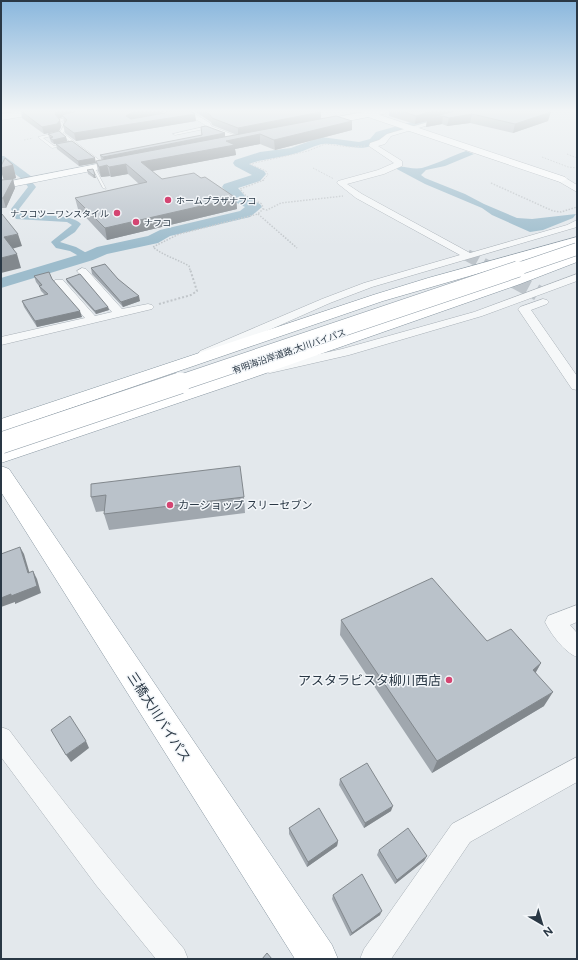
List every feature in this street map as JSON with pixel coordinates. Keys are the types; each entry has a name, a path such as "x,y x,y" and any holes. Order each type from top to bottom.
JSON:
{"main road":[{"path":"492,156 561,179"},
{"path":"1,186 135,160"},
{"path":"1,426 184,363 433,281 577,240"},
{"name":"有明海沿岸道路;大川バイパス","path":"1,444 577,249"},
{"name":"有明海沿岸道路;大川バイパス","path":"1,448 577,253"},
{"path":"1,456 543,272 577,257"},
{"name":"三橋大川バイパス","path":"1,474 318,959"}],"street":[{"path":"341,183 381,172 399,163 389,156"},
{"path":"561,179 577,185"},
{"path":"561,179 577,189"},
{"path":"341,183 357,194 467,255"},
{"path":"184,363 326,301 368,285 467,255 570,227 577,223"},
{"path":"82,271 120,314"},
{"path":"246,374 345,352 478,314 538,293 577,277"},
{"path":"59,282 93,320"},
{"path":"538,293 545,302 524,309 577,386"},
{"path":"1,341 148,307"},
{"path":"577,613 555,622 577,648"},
{"path":"1,738 37,788 105,876 174,959"},
{"path":"374,959 461,833 577,768"}],"lane":[{"path":"91,156 105,166"},
{"path":"93,168 105,186"}],"path":[{"path":"263,209 262,204 246,196 240,189 267,178 268,174 266,172 250,164 253,162 284,156"},
{"path":"542,157 549,161 577,168"},
{"path":"313,168 341,183"},
{"path":"491,183 553,210 561,212 577,207"},
{"path":"148,307 191,295 197,291 189,266 181,261 162,254 153,247 179,234 258,214 263,209 267,210 274,205 281,203 357,194"},
{"path":"258,214 297,248"}],"water":[{"path":"1,156 4,156 32,177 22,179 1,164"},
{"path":"454,156 470,156 445,166 426,170 421,175 517,218 532,219 576,214 573,218 543,230 530,232 492,215 482,208 425,184 393,167 422,168"}],"building":[{"path":"71,156 92,156 95,158 78,161"},
{"path":"124,156 175,156 141,162 162,179 194,173 201,178 205,177 236,198 105,228 75,198 147,182 126,164 99,167 96,161"},
{"path":"5,158 13,165 1,168 1,166"},
{"path":"93,169 95,175 87,170"},
{"path":"13,179 3,198 1,198 1,180"},
{"path":"1,214 18,234 4,237 17,254 1,258"},
{"path":"105,264 118,279 139,296 121,302 91,268"},
{"path":"49,272 52,279 80,311 35,321 22,301 48,294 39,286 42,285 34,276"},
{"path":"80,274 108,307 95,311 66,279"},
{"path":"240,466 244,497 104,514 106,495 91,497 91,484"},
{"path":"20,547 28,573 33,571 37,586 11,596 11,594 1,598 1,554"},
{"name":"アスタラビスタ柳川西店","path":"432,578 487,641 511,629 541,663 533,670 553,692 437,761 341,620"},
{"path":"70,716 86,741 66,755 51,730"},
{"path":"367,763 393,806 365,823 340,779"},
{"path":"319,808 338,841 308,862 289,828"},
{"path":"408,828 427,856 397,880 379,850"},
{"path":"362,874 382,911 352,933 333,895"},
{"path":"267,953 272,959 262,959"}],"waterway":[{"path":"1,283 87,257 103,250 153,240 165,233 245,214 255,207 240,199 229,187 256,178 260,174 239,163 261,156"},
{"path":"1,160 24,175 32,187 15,209 19,217 69,220 77,224 72,230 55,242 59,246 73,249 87,257"}],"tunnel":[{"path":"467,255 495,270"},
{"path":"493,269 538,293"}],"place":[{"name":"ホームプラザナフコ","path":"168,200"},
{"name":"ナフコツーワンスタイル","path":"117,213"},
{"name":"ナフコ","path":"136,222"},
{"name":"カーショップ スリーセブン","path":"170,505"},
{"name":"アスタラビスタ柳川西店","path":"449,680"}]}
